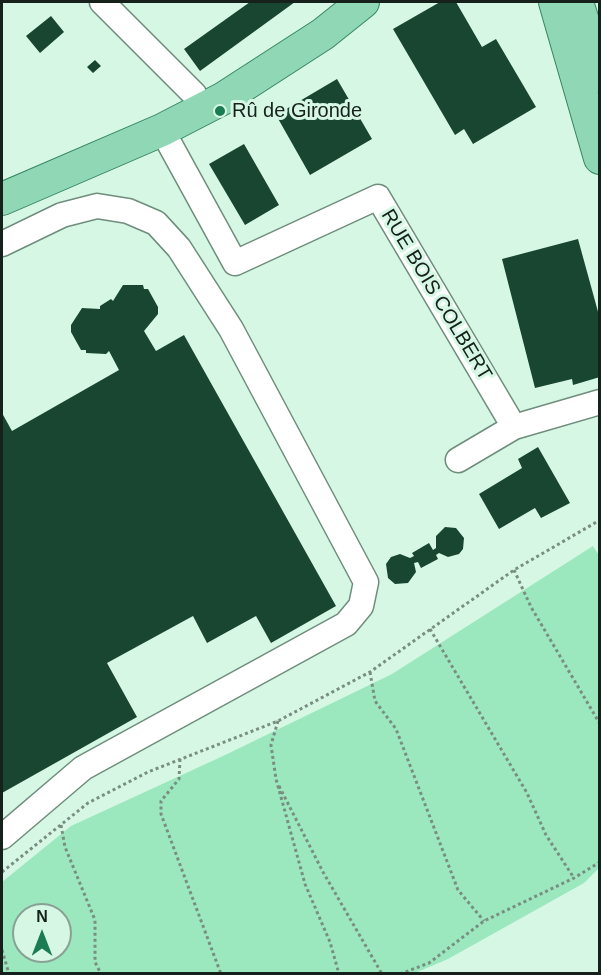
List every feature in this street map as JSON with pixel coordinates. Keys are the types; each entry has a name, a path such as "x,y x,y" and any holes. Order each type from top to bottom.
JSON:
{"main road":[{"path":"2,180 138,123 194,94 231,74 335,2"},
{"path":"2,199 162,130 238,90 323,34 363,2"},
{"path":"555,2 600,158"},
{"path":"577,2 600,76"}],"street":[{"path":"102,2 194,94"},
{"name":"RUE BOIS COLBERT","path":"162,130 235,263 378,197 514,427"},
{"path":"2,244 62,216 97,206 128,211 156,223 179,248 231,329 366,582 361,606 346,624 83,768 2,837"},
{"path":"458,460 514,427 600,402"}],"path":[{"path":"2,872 88,803 148,772 278,721 370,672 513,570 600,520"},
{"path":"513,570 531,607 600,724"},
{"path":"430,629 527,793 546,835 574,878"},
{"path":"370,672 375,701 396,729 458,890 484,921"},
{"path":"278,721 271,745 276,779 305,884 330,942 339,974"},
{"path":"180,759 179,779 161,801 161,814 221,974"},
{"path":"276,779 323,872 382,974"},
{"path":"61,825 65,846 95,920 95,962 100,974"},
{"path":"400,974 429,963 484,921 574,878 600,862"},
{"path":"2,950 9,974"}],"green space":[{"path":"593,546 600,557 600,867 584,883 448,959 415,973 2,973 2,882 71,826 392,674"}],"building":[{"path":"250,2 295,2 200,71 184,49"},
{"path":"440,2 456,2 482,47 496,39 536,107 473,144 464,129 455,135 393,29"},
{"path":"51,16 64,32 40,53 26,36"},
{"path":"95,60 101,66 93,73 87,67"},
{"path":"337,79 372,139 310,175 276,115"},
{"path":"244,144 279,205 245,225 209,164"},
{"path":"578,239 600,319 600,377 573,385 572,379 535,388 502,259"},
{"path":"123,285 143,285 144,289 148,289 158,307 158,314 144,331 156,351 184,335 336,606 271,643 256,616 207,643 193,616 107,663 137,717 2,793 2,413 12,431 119,370 109,351 106,354 86,353 86,350 81,350 71,332 71,325 82,308 100,309 100,306 111,299 113,301"},
{"path":"538,447 570,503 541,518 535,508 499,529 479,494 522,468 518,459"},
{"path":"445,527 456,528 464,538 463,549 459,554 448,557 439,553 436,555 438,559 421,568 418,562 414,563 416,572 408,583 395,584 388,578 386,564 391,557 400,554 410,558 414,556 412,553 429,543 433,550 436,548 436,536"}],"place":[{"name":"Rû de Gironde","path":"220,111"}]}
